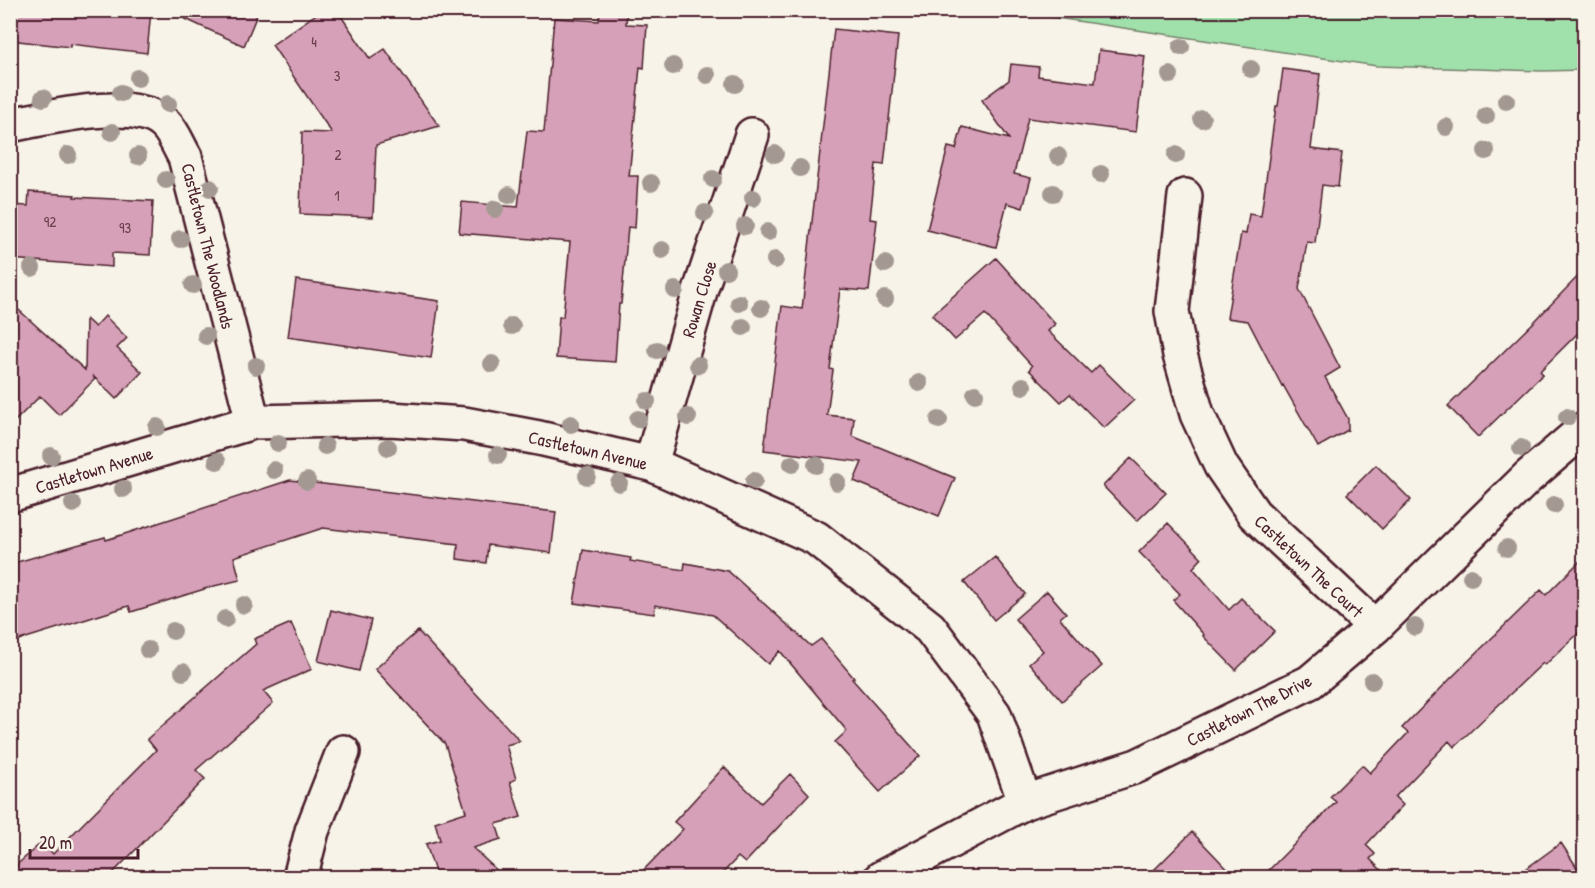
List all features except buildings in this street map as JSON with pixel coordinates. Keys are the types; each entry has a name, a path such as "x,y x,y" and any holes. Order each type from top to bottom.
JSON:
{"street":[{"name":"Castletown The Woodlands","path":"10,124 83,112 122,110 146,113 165,123 185,157 253,422"},
{"name":"Rowan Close","path":"651,464 701,288 752,135"},
{"name":"Castletown The Court","path":"1185,196 1172,311 1180,355 1197,414 1221,466 1254,514 1375,627"},
{"name":"Castletown Avenue","path":"10,495 253,422 390,419 464,424 539,438 651,464 816,538 930,628 994,714 1025,802"},
{"name":"Castletown The Drive","path":"881,878 1025,802 1137,766 1310,682 1375,627 1528,477 1584,429"},
{"path":"300,878 312,831 343,752"}],"green space":[{"path":"1010,11 1584,11 1584,70 1377,66"}]}
